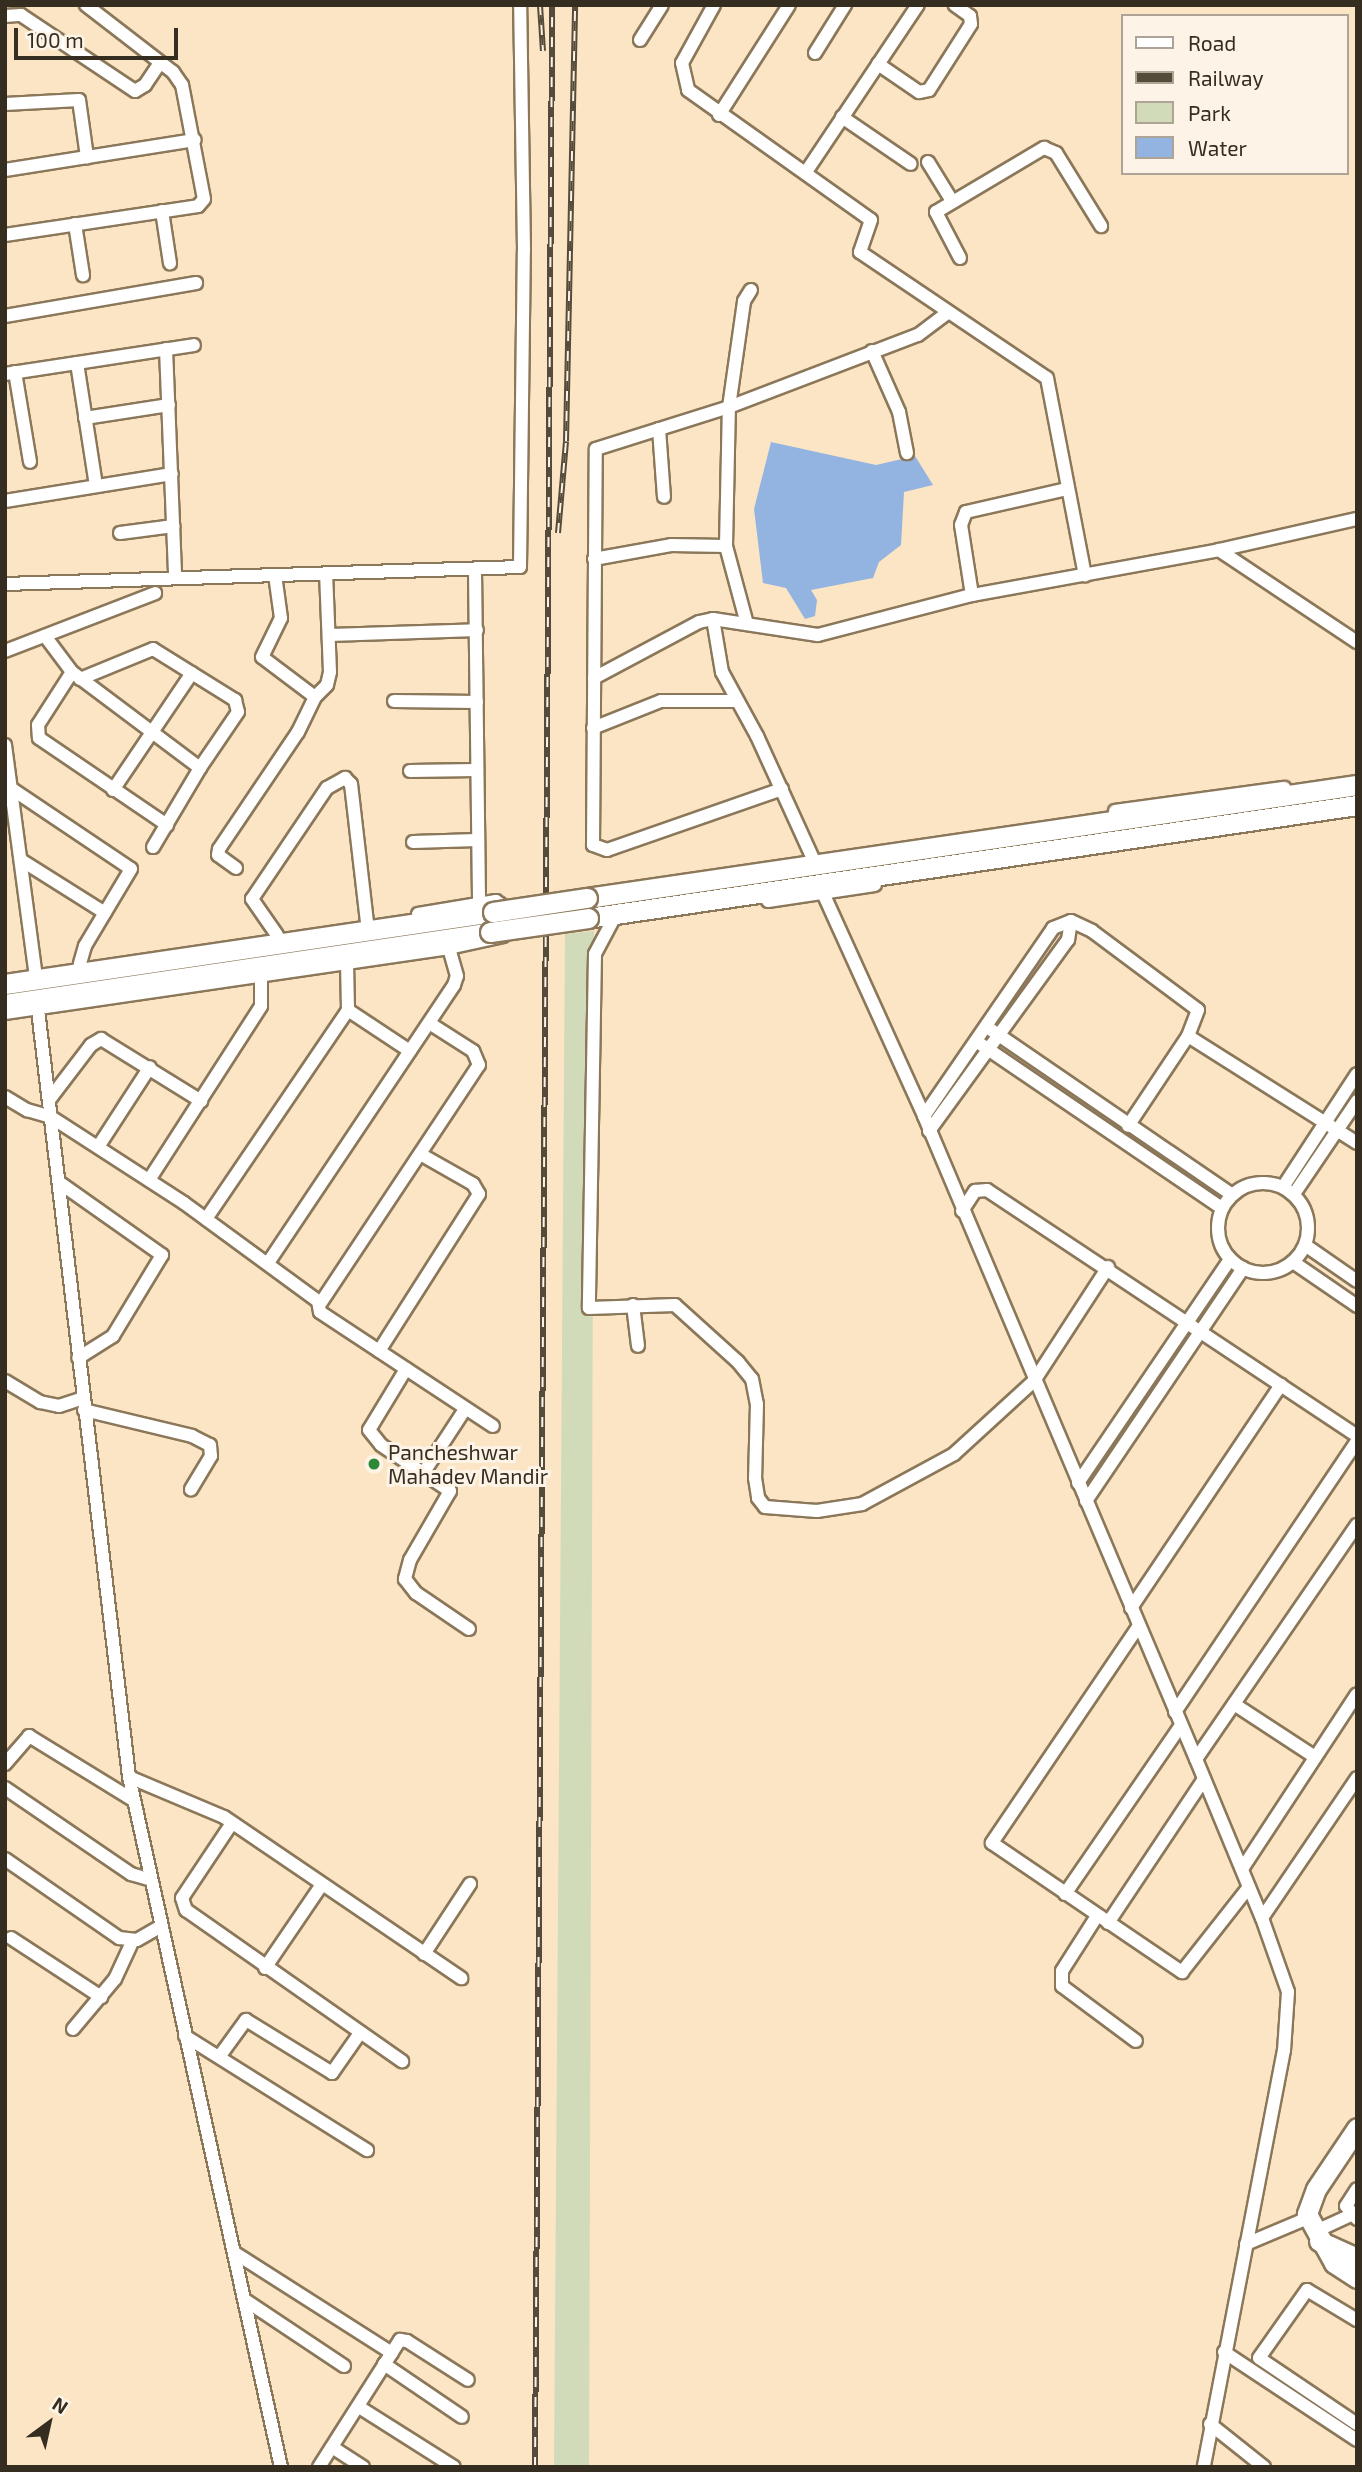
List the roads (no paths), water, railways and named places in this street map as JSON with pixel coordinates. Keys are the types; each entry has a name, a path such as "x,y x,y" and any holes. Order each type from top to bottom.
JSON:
{"main road":[{"path":"597,910 1357,785"},
{"path":"5,984 487,916 597,910 1357,806"},
{"path":"5,1004 487,916"},
{"path":"1357,2128 1316,2189 1314,2230 1334,2263 1357,2278"},
{"path":"1314,2230 1357,2258"}],"street":[{"path":"5,235 202,203 195,140 182,85 160,63 86,5"},
{"path":"5,584 174,576 475,571 513,569 523,560 520,5"},
{"path":"640,40 662,5"},
{"path":"714,5 687,48 682,79 688,90 719,115 806,172 871,220 860,252 1047,378 1085,575"},
{"path":"719,115 789,5"},
{"path":"815,53 845,5"},
{"path":"806,172 918,5"},
{"path":"878,64 919,92 929,90 971,24 970,16 955,5"},
{"path":"5,16 21,15 135,91 145,85 160,63"},
{"path":"5,104 79,100 87,157"},
{"path":"842,117 911,164"},
{"path":"5,170 195,140"},
{"path":"960,258 936,216 938,210 1036,150 1049,148 1101,226"},
{"path":"928,162 952,201"},
{"path":"162,211 170,263"},
{"path":"75,224 83,275"},
{"path":"5,316 196,283"},
{"path":"747,624 726,546 729,407 744,301 751,290"},
{"path":"782,789 600,850 591,839 596,449 729,407 928,330 947,312"},
{"path":"30,462 10,373 194,345"},
{"path":"166,349 174,576"},
{"path":"872,351 899,412 907,453"},
{"path":"77,363 96,486"},
{"path":"85,418 169,405"},
{"path":"659,429 664,497"},
{"path":"5,501 172,474"},
{"path":"972,595 961,525 966,512 1067,489"},
{"path":"594,678 655,641 713,619 818,635 972,595 1219,550 1357,519"},
{"path":"120,533 174,526"},
{"path":"594,559 671,545 726,546"},
{"path":"1219,550 1357,642"},
{"path":"475,571 477,840 487,916"},
{"path":"236,868 218,855 219,849 298,732 315,697 327,685 330,635 326,574"},
{"path":"275,575 281,618 262,657 315,697"},
{"path":"5,651 155,593"},
{"path":"713,619 717,658 782,789 813,859"},
{"path":"330,635 477,630"},
{"path":"45,636 76,675 200,768"},
{"path":"153,847 167,825 200,768 239,705 153,649 76,675 36,732 45,744 167,825"},
{"path":"113,790 192,673"},
{"path":"394,701 477,702"},
{"path":"593,728 661,701 736,701"},
{"path":"5,745 8,790 21,860 36,971"},
{"path":"410,771 476,770"},
{"path":"277,935 252,899 327,788 345,778 351,784 367,922"},
{"path":"1108,1267 1034,1381 954,1454 879,1496 836,1509 771,1508 758,1498 757,1404 752,1379 675,1305 633,1305 593,1310 589,1305 597,910 616,886 813,859 1265,788 1315,792"},
{"path":"8,790 130,867 80,964"},
{"path":"597,910 823,893 1244,829 1324,811"},
{"path":"413,842 477,840"},
{"path":"21,860 105,913"},
{"path":"823,893 924,1116 1196,1759 1262,1918 1289,2007 1204,2467"},
{"path":"5,975 367,922 487,916 500,904 502,939 5,1013"},
{"path":"924,1116 1053,928 1071,921 1092,931 1194,1005 1199,1014 1188,1036 1128,1126"},
{"path":"929,1131 1002,1037 1068,940 1071,921"},
{"path":"268,1263 429,1023 457,976 449,948"},
{"path":"206,1219 348,1010 346,964"},
{"path":"149,1180 261,1006 261,977"},
{"path":"38,1010 129,1777 149,1880 281,2467"},
{"path":"348,1010 410,1051"},
{"path":"429,1023 473,1051 479,1065 422,1155 320,1304 320,1312 493,1426"},
{"path":"987,1027 1231,1195"},
{"path":"1188,1036 1357,1143"},
{"path":"49,1101 91,1045 101,1039 201,1101"},
{"path":"976,1041 1222,1208"},
{"path":"98,1147 150,1067"},
{"path":"1289,1191 1325,1123 1357,1074"},
{"path":"5,1097 27,1110 51,1117 149,1180 268,1263 320,1304"},
{"path":"1289,1191 1357,1101"},
{"path":"379,1351 479,1194 473,1184 422,1155"},
{"path":"60,1183 162,1255 113,1336 78,1358"},
{"path":"1256,1183 1289,1191 1307,1215 1305,1245 1293,1262 1269,1273 1243,1268 1230,1259 1218,1234 1222,1208 1231,1195 1256,1183"},
{"path":"962,1211 975,1191 987,1190 1205,1331 1357,1439 1175,1712"},
{"path":"1305,1245 1357,1281"},
{"path":"1078,1483 1190,1323 1230,1259"},
{"path":"1293,1262 1357,1306"},
{"path":"1086,1501 1205,1331 1243,1268"},
{"path":"633,1305 638,1346"},
{"path":"406,1369 369,1430 382,1445 450,1491 449,1499 410,1560 405,1579 416,1593 469,1629"},
{"path":"5,1381 40,1402 59,1406 83,1404 192,1436 210,1445 211,1456 191,1489"},
{"path":"1132,1608 1281,1385"},
{"path":"424,1472 465,1409"},
{"path":"1196,1759 1357,1525"},
{"path":"1138,1627 993,1838 995,1847 1182,1972 1249,1887"},
{"path":"1242,1869 1357,1694"},
{"path":"1234,1704 1315,1757"},
{"path":"1065,1894 1181,1726"},
{"path":"5,1764 29,1736 133,1800"},
{"path":"129,1777 201,1805 232,1823 321,1886 461,1978"},
{"path":"1108,1923 1204,1779"},
{"path":"1262,1918 1356,1783"},
{"path":"5,1788 131,1874 149,1880"},
{"path":"232,1823 182,1903 265,1968 402,2061"},
{"path":"5,1859 111,1933 133,1941"},
{"path":"424,1954 470,1884"},
{"path":"265,1968 321,1886"},
{"path":"1097,1916 1062,1971 1062,1986 1136,2041"},
{"path":"73,2029 122,1969 133,1941 161,1926"},
{"path":"11,1938 101,1997"},
{"path":"219,2057 246,2020 332,2073 360,2033"},
{"path":"186,2036 367,2150"},
{"path":"1246,2244 1314,2230 1354,2217 1346,2206 1357,2189"},
{"path":"235,2253 388,2358 462,2417"},
{"path":"1357,2320 1307,2290 1259,2358 1357,2424"},
{"path":"245,2300 344,2366"},
{"path":"319,2467 400,2340 407,2340 468,2380"},
{"path":"1224,2352 1357,2440"},
{"path":"359,2407 439,2463 454,2467"},
{"path":"1210,2424 1264,2467"},
{"path":"332,2447 363,2467"}],"water":[{"path":"771,442 876,465 915,456 933,485 904,492 901,545 879,562 873,578 811,590 817,600 815,616 805,619 786,588 763,583 754,509"}],"railway":[{"path":"540,5 543,51"},
{"path":"535,2467 552,5"},
{"path":"558,533 566,441 575,5"}],"place":[{"name":"Pancheshwar Mahadev Mandir","path":"374,1464"}]}
